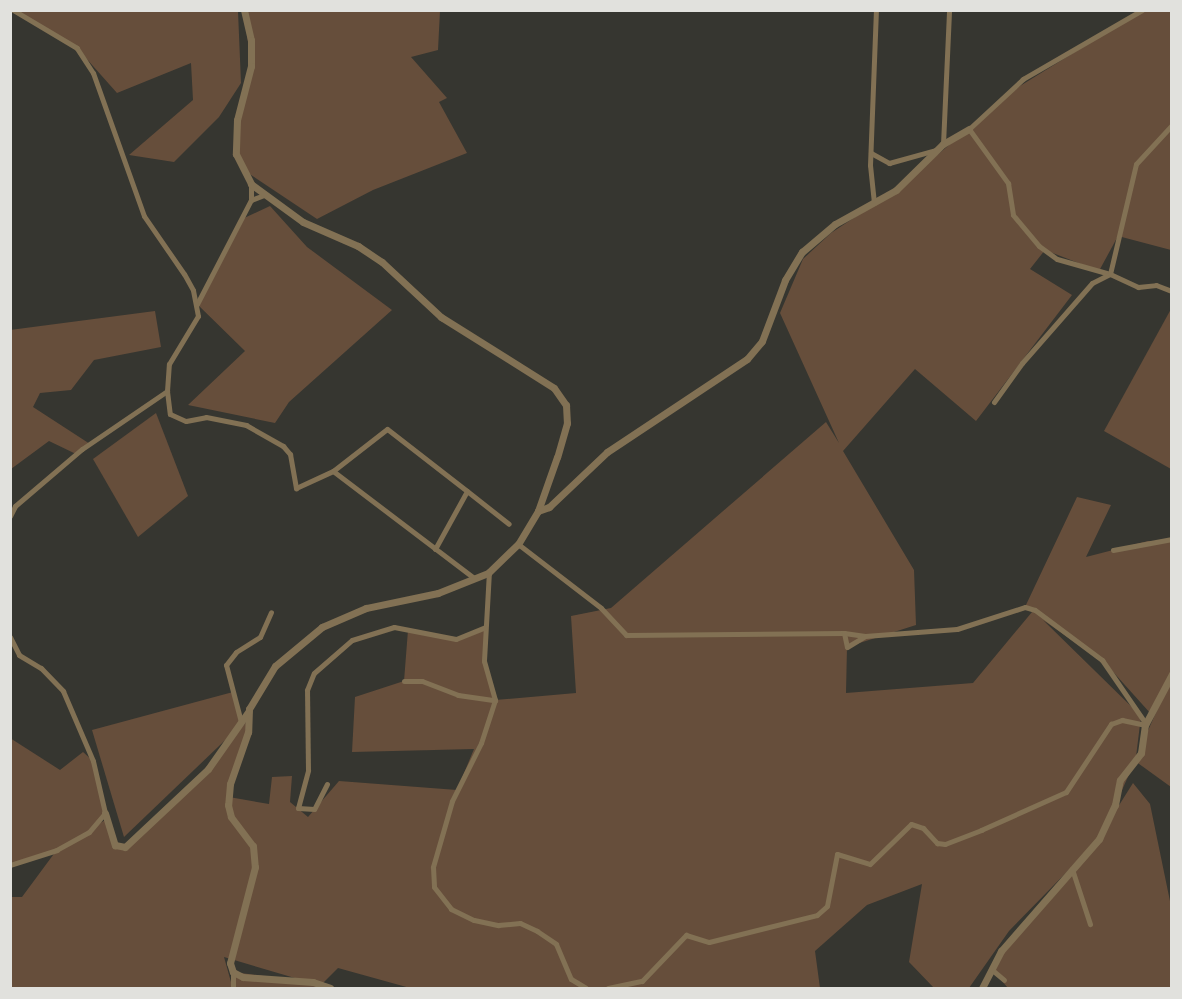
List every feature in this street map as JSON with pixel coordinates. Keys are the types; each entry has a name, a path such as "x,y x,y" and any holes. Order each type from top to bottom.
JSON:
{"street":[{"path":"13,10 77,48 111,116 144,216 184,274 197,304 198,316 169,364 167,391 170,414 186,421 206,417 246,425 283,446 292,462 296,488 333,471 387,429 509,524"},
{"path":"10,637 19,655 41,668 63,691 93,761 115,845 125,847 208,769 242,724 275,666 322,627 366,608 438,593 489,572 518,544 538,511 567,423 566,405 554,388 441,317 382,262 358,246 303,222 251,184 236,154 237,120 251,66 251,40 244,10"},
{"path":"874,203 871,153 876,10"},
{"path":"943,144 950,10"},
{"path":"538,511 549,507 607,452 747,359 762,341 793,263 835,224 896,190 936,150 969,129 1023,80 1142,10"},
{"path":"1110,274 1136,164 1172,125"},
{"path":"969,129 1008,183 1013,215 1026,232 1057,259 1110,274 1138,287 1156,285 1172,291"},
{"path":"871,153 889,163 936,150"},
{"path":"197,304 251,200 251,184"},
{"path":"251,200 264,195"},
{"path":"994,402 1022,363 1092,283 1110,274"},
{"path":"10,516 15,506 82,448 167,391"},
{"path":"333,471 474,578"},
{"path":"435,549 467,491"},
{"path":"1113,550 1172,539"},
{"path":"518,544 601,608 626,635 844,633 865,636 957,629 1025,607 1035,609 1102,660 1146,725"},
{"path":"489,572 483,661 495,700 481,743 452,801 433,867 434,886 451,909 474,920 498,925 520,923 537,931 556,945 571,979 586,988"},
{"path":"242,724 226,665 236,652 260,637 271,612"},
{"path":"327,784 314,809 298,808 308,770 308,690 314,673 352,640 394,627 456,639 485,627"},
{"path":"844,633 847,647 865,636"},
{"path":"982,988 991,969 1033,911 1072,869 1108,823 1120,780 1140,753 1146,725 1172,674"},
{"path":"404,681 422,681 464,696 495,700"},
{"path":"233,988 233,972 230,963 255,867 253,846 231,817 228,805 230,784 248,732 249,710"},
{"path":"608,988 642,981 686,935 709,942 818,915 827,906 837,854 870,864 911,824 923,828 937,843 945,844 981,830 1066,792 1111,724 1122,720 1146,725"},
{"path":"10,864 57,850 89,832 105,813"},
{"path":"1072,869 1090,924"},
{"path":"991,969 1004,980"},
{"path":"233,972 243,977 313,982 330,988"}],"shaded area":[{"path":"16,11 238,11 241,83 219,117 174,162 129,155 193,100 191,63 117,93 77,48"},
{"path":"244,11 440,11 438,50 411,57 447,98 439,102 467,153 373,190 317,219 242,169 236,138 251,66"},
{"path":"1141,11 1171,11 1171,250 1118,236 1099,271 1045,250 1030,269 1072,295 976,421 915,369 843,451 914,570 916,625 847,647 846,693 973,683 1032,612 1025,607 1077,497 1111,505 1086,557 1148,541 1171,541 1171,787 1135,761 1106,826 1133,783 1150,804 1171,906 1171,988 1008,988 991,969 1099,839 1009,931 969,988 934,988 909,962 922,884 867,905 815,951 820,988 410,988 338,968 321,985 325,988 11,988 11,897 22,897 56,851 11,865 10,738 60,770 83,752 93,761 105,813 95,826 107,819 115,844 125,847 187,790 249,719 229,797 269,804 272,777 292,776 290,802 308,817 339,781 457,790 474,749 352,752 355,697 404,681 408,630 456,639 485,627 484,661 495,700 576,693 571,616 611,608 826,422 839,443 780,313 803,259 831,233 896,190 1015,89","holes":["1043,620 1106,664 1151,714 1164,695 1136,757 1141,716","224,957 305,981 233,972 231,982"]},
{"path":"270,206 307,247 392,310 289,402 275,423 188,405 245,351 197,304 242,219"},
{"path":"1171,309 1172,469 1104,431"},
{"path":"155,311 161,347 94,360 71,390 40,393 33,407 90,444 76,454 49,441 11,469 10,330"},
{"path":"156,413 188,496 138,537 93,459"},
{"path":"233,692 242,724 124,837 92,730"}]}
